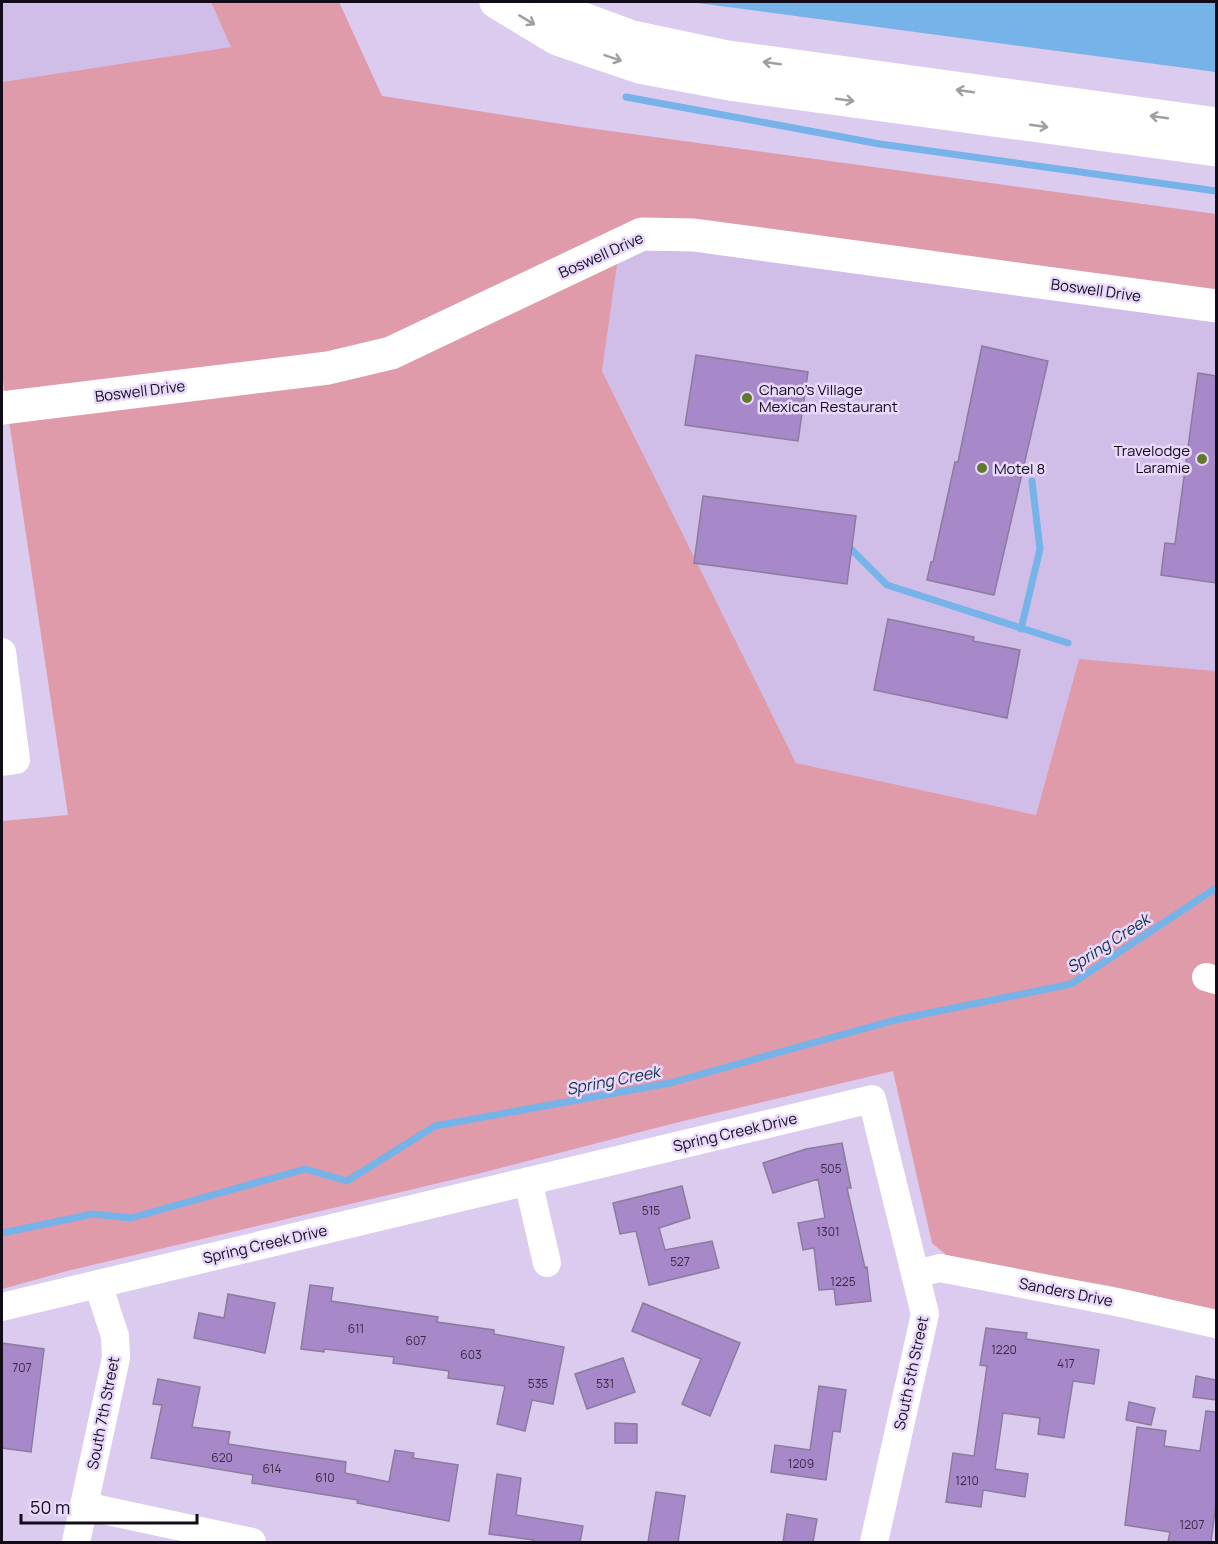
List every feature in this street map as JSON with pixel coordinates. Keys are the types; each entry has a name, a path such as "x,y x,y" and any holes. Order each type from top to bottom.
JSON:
{"main road":[{"path":"496,2 557,39 639,67 735,86 1216,150"},
{"path":"547,2 554,8 632,37 722,56 1216,124"},
{"name":"Boswell Drive","path":"2,408 328,368 391,353 642,234 694,235 1216,306"}],"street":[{"path":"2,652 9,761"},
{"name":"Spring Creek Drive","path":"2,1307 872,1099"},
{"name":"South 5th Street","path":"872,1099 925,1314 874,1542"},
{"path":"528,1181 547,1263"},
{"name":"Sanders Drive","path":"915,1274 940,1268 1216,1324"},
{"name":"South 7th Street","path":"76,1542 116,1358 115,1336 99,1284"},
{"path":"84,1506 252,1542"}],"shaded area":[{"path":"2,2 211,2 232,47 2,82"},
{"path":"211,2 339,2 382,96 581,127 1216,214 1216,306 694,235 620,244 602,371 796,763 1036,815 1079,659 1216,671 1216,1310 1111,1286 989,1266 946,1255 932,1243 893,1071 679,1122 477,1174 67,1271 2,1289 2,821 68,815 2,374 2,82 231,47"},
{"path":"642,234 1216,306 1216,671 1079,659 1036,815 796,763 719,619 636,438 602,371 620,244"}],"water":[{"path":"690,2 1216,2 1216,72"}],"building":[{"name":"Motel 8","path":"982,346 1048,361 994,595 927,580 955,462 958,462"},
{"name":"Chano's Village Mexican Restaurant","path":"696,355 808,372 798,441 685,425"},
{"name":"Travelodge Laramie","path":"1198,373 1216,376 1216,583 1161,575 1165,543 1175,544"},
{"path":"703,496 856,516 847,584 694,563"},
{"path":"888,619 974,637 973,641 1020,650 1007,718 874,690"},
{"path":"842,1143 851,1188 847,1188 865,1268 867,1267 871,1301 836,1305 834,1289 819,1290 814,1248 803,1250 798,1223 825,1218 818,1179 773,1193 763,1163 806,1149"},
{"path":"682,1186 690,1218 659,1228 665,1250 712,1241 719,1268 649,1285 636,1231 620,1234 613,1203"},
{"path":"310,1285 333,1288 331,1301 438,1317 437,1322 494,1330 494,1334 564,1347 553,1404 532,1400 525,1431 497,1424 505,1386 448,1378 449,1371 393,1363 394,1357 324,1349 324,1352 301,1349"},
{"path":"228,1294 275,1303 265,1353 194,1338 199,1313 224,1318"},
{"path":"643,1303 740,1343 710,1416 682,1404 701,1359 632,1331"},
{"path":"986,1328 1027,1333 1026,1339 1099,1350 1094,1384 1073,1381 1064,1438 1038,1434 1040,1418 1003,1413 995,1469 1028,1474 1025,1497 983,1490 981,1507 946,1502 953,1453 974,1456 987,1366 980,1365"},
{"path":"2,1343 44,1349 31,1452 2,1448"},
{"path":"623,1358 635,1392 587,1409 575,1374"},
{"path":"1196,1376 1216,1380 1216,1400 1193,1397"},
{"path":"158,1379 200,1387 192,1427 230,1432 228,1444 346,1462 345,1473 389,1482 395,1450 414,1453 413,1458 458,1465 449,1521 357,1503 358,1500 252,1483 253,1475 151,1458 162,1405 153,1404"},
{"path":"819,1386 846,1390 840,1432 833,1431 826,1480 771,1472 775,1445 810,1450"},
{"path":"1129,1402 1155,1408 1151,1425 1126,1420"},
{"path":"1206,1411 1216,1412 1216,1503 1211,1542 1168,1542 1170,1532 1125,1525 1137,1427 1166,1431 1164,1446 1200,1451"},
{"path":"615,1423 637,1424 637,1443 615,1443"},
{"path":"497,1474 521,1478 516,1515 583,1526 580,1542 533,1542 533,1540 489,1534"},
{"path":"656,1492 685,1496 678,1542 648,1542"},
{"path":"787,1514 817,1519 813,1542 783,1542"}],"waterway":[{"path":"626,97 880,144 1216,191"},
{"path":"1021,629 1040,549 1032,481"},
{"path":"851,549 887,585 1068,643"},
{"name":"Spring Creek","path":"2,1233 93,1214 131,1218 305,1169 347,1181 435,1126 670,1083 895,1020 1071,984 1216,888"}],"place":[{"name":"Chano's Village Mexican Restaurant","path":"747,398"},
{"name":"Travelodge Laramie","path":"1202,459"},
{"name":"Motel 8","path":"982,468"}]}
